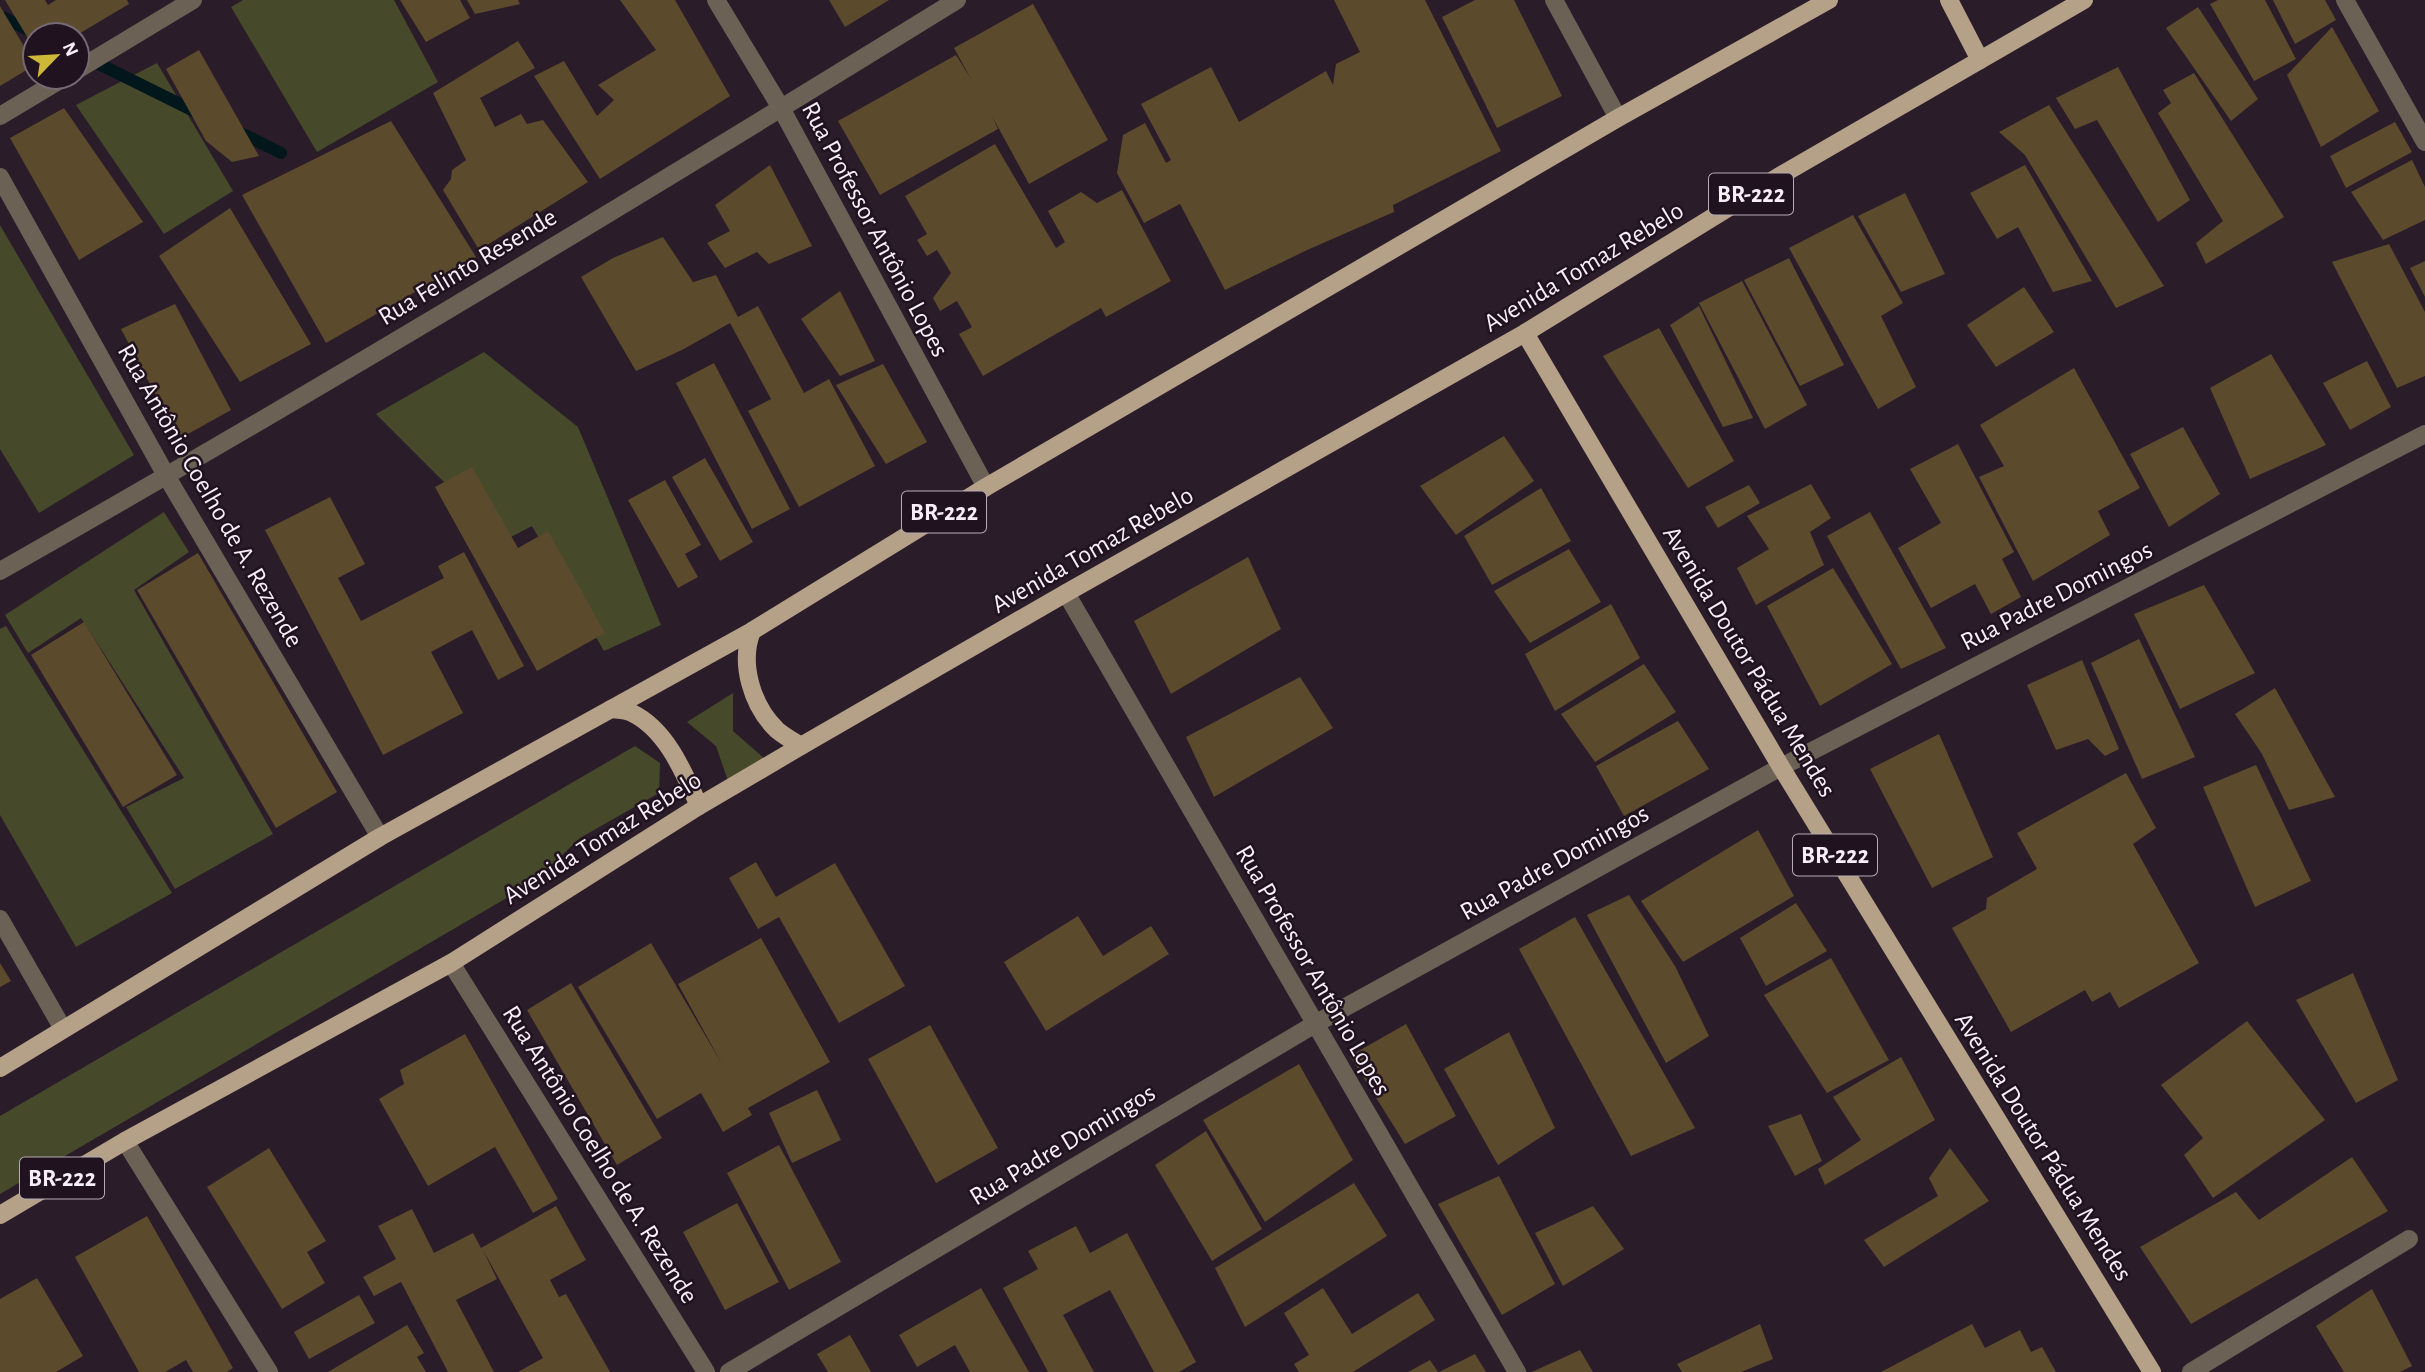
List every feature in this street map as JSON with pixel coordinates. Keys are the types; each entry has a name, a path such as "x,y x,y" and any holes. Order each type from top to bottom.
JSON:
{"main road":[{"name":"BR-222","path":"0,1068 380,837 752,631 986,487 1618,118 1829,0"},
{"path":"1949,0 1980,60"},
{"name":"Avenida Tomaz Rebelo","path":"125,1141 451,963 699,806 1066,593 1525,333 1783,174 2084,0"},
{"name":"Avenida Doutor Pádua Mendes","path":"1525,333 1781,767 2152,1372"},
{"path":"752,631 746,645 753,693 762,711 777,730 801,746"},
{"path":"611,709 630,712 646,722 660,737 675,758 699,806"},
{"name":"BR-222","path":"0,1215 125,1141"}],"street":[{"path":"91,62 193,0"},
{"name":"Rua Professor Antônio Lopes","path":"716,0 781,108 986,487"},
{"name":"Rua Felinto Resende","path":"0,571 167,477 957,0"},
{"path":"1554,0 1618,118"},
{"path":"2345,0 2425,142"},
{"path":"0,116 42,91"},
{"name":"Rua Antônio Coelho de A. Rezende","path":"0,177 167,477 380,837"},
{"name":"Rua Padre Domingos","path":"729,1372 1315,1024 1781,767 2425,434"},
{"name":"Rua Professor Antônio Lopes","path":"1066,593 1517,1372"},
{"path":"0,919 63,1029"},
{"name":"Rua Antônio Coelho de A. Rezende","path":"451,963 706,1372"},
{"path":"125,1141 269,1372"},
{"path":"2191,1372 2409,1239"}],"green space":[{"path":"243,0 394,0 438,82 317,152 231,7"},
{"path":"157,63 233,191 164,234 76,105"},
{"path":"0,225 134,455 39,513 0,449"},
{"path":"484,352 578,427 661,625 604,651 532,526 503,541 376,414"},
{"path":"164,512 189,552 134,590 273,834 175,889 126,807 184,778 81,618 28,653 5,615"},
{"path":"6,626 172,893 76,947 0,815 0,629"},
{"path":"733,693 733,731 765,759 728,781 716,746 687,722"},
{"path":"635,746 660,763 659,793 580,838 534,882 0,1194 0,1116"}],"building":[{"path":"5,0 45,0 48,5 56,0 127,0 129,4 91,27 91,21 21,21 21,27"},
{"path":"400,0 460,0 470,18 426,42"},
{"path":"467,0 518,0 520,4 475,14"},
{"path":"620,0 675,0 730,96 600,179 534,76 564,61 597,116 614,100 598,85 656,50"},
{"path":"829,0 889,0 845,27"},
{"path":"1334,0 1425,0 1501,151 1393,205 1394,212 1225,290 1180,204 1144,223 1117,173 1123,135 1145,123 1166,163 1171,160 1141,104 1211,67 1239,122 1326,71 1333,85 1336,64 1360,52"},
{"path":"1475,0 1514,0 1562,96 1497,128 1442,17"},
{"path":"2218,0 2265,0 2296,59 2254,81 2210,4"},
{"path":"2273,0 2325,0 2336,20 2295,44"},
{"path":"1033,4 1108,140 1029,184 992,116 998,129 880,195 838,121 956,55 971,79 954,48"},
{"path":"0,6 21,41 21,73 0,86"},
{"path":"2198,7 2258,99 2231,121 2166,28"},
{"path":"2332,27 2379,111 2321,147 2287,75"},
{"path":"518,41 535,68 480,98 495,127 521,114 527,124 543,120 588,182 479,250 443,190 451,179 452,170 466,160 433,93"},
{"path":"199,50 259,156 232,162 206,141 166,69"},
{"path":"2118,67 2190,200 2158,222 2097,120 2075,129 2056,98"},
{"path":"2194,73 2284,217 2206,264 2196,243 2223,221 2158,113 2171,103 2163,90"},
{"path":"2049,105 2164,286 2116,308 2025,155 1999,132"},
{"path":"64,108 143,222 79,260 10,138"},
{"path":"391,121 476,257 326,343 242,195"},
{"path":"2395,122 2412,152 2346,188 2330,156"},
{"path":"995,144 1056,248 1065,242 1048,211 1081,192 1097,203 1122,190 1171,281 1106,317 1101,308 983,376 959,334 972,327 957,301 940,311 933,298 951,273 937,250 927,256 917,240 927,234 905,196"},
{"path":"2412,160 2425,187 2425,220 2383,240 2351,192"},
{"path":"770,165 812,246 769,264 757,252 725,268 707,243 730,231 715,205"},
{"path":"2025,165 2092,281 2053,292 2018,227 1997,239 1970,193"},
{"path":"1905,193 1945,274 1901,292 1858,216"},
{"path":"230,208 311,344 240,382 159,256"},
{"path":"1853,215 1903,303 1881,316 1916,387 1878,409 1789,248"},
{"path":"663,237 693,282 716,275 738,317 758,306 804,393 829,379 875,466 799,507 748,411 771,399 730,323 682,350 636,371 581,277 613,258"},
{"path":"2389,244 2425,312 2425,376 2397,388 2332,262"},
{"path":"1789,258 1844,365 1800,386 1744,280"},
{"path":"2425,261 2425,297 2410,268"},
{"path":"1742,281 1807,405 1765,429 1699,303"},
{"path":"2024,287 2054,332 1996,367 1967,325"},
{"path":"840,291 875,361 840,376 801,319"},
{"path":"175,304 231,410 179,439 121,329"},
{"path":"1699,306 1753,418 1723,427 1670,325"},
{"path":"1659,328 1734,461 1688,488 1603,356"},
{"path":"2271,354 2326,445 2250,479 2210,388"},
{"path":"2367,361 2391,407 2350,430 2323,383"},
{"path":"714,363 790,509 752,529 676,383"},
{"path":"883,364 927,442 886,464 836,385"},
{"path":"2074,368 2140,488 2098,511 2110,535 2033,581 1979,477 2004,466 1980,425"},
{"path":"2183,427 2220,494 2169,527 2130,454"},
{"path":"1504,436 1534,481 1456,535 1420,486"},
{"path":"1958,444 2014,552 2002,559 2021,597 1991,614 1975,584 1931,608 1898,548 1941,523 1910,469"},
{"path":"705,458 753,542 720,561 672,477"},
{"path":"472,467 518,548 548,531 605,633 537,671 435,487"},
{"path":"665,480 701,545 685,554 698,577 678,588 628,500"},
{"path":"1811,484 1831,518 1810,532 1824,565 1756,605 1737,568 1769,549 1747,516"},
{"path":"1749,485 1760,503 1718,528 1705,507"},
{"path":"1541,488 1571,541 1492,585 1464,536"},
{"path":"330,497 365,564 338,578 361,621 444,578 438,566 464,552 524,666 498,680 472,630 431,652 463,713 383,755 265,530"},
{"path":"1870,512 1946,648 1901,669 1827,536"},
{"path":"1569,549 1601,602 1530,643 1494,591"},
{"path":"198,553 337,792 276,828 137,590"},
{"path":"1248,557 1281,629 1171,694 1134,621"},
{"path":"1833,568 1892,664 1820,706 1767,606"},
{"path":"2204,585 2255,673 2180,709 2134,614"},
{"path":"1611,604 1640,658 1555,711 1525,654"},
{"path":"84,622 177,775 123,807 31,655"},
{"path":"2139,639 2195,757 2142,779 2091,663"},
{"path":"2082,660 2119,749 2105,756 2088,739 2056,750 2027,685"},
{"path":"1644,664 1676,712 1595,762 1561,714"},
{"path":"1300,677 1333,728 1214,797 1186,737"},
{"path":"2275,688 2335,797 2289,810 2262,754 2235,714"},
{"path":"1678,721 1709,769 1624,816 1596,766"},
{"path":"1939,734 1993,857 1932,888 1870,769"},
{"path":"2256,765 2311,881 2255,907 2203,787"},
{"path":"2126,773 2156,828 2133,844 2199,963 2119,1008 2110,992 2092,1002 2085,990 2011,1032 1952,928 1986,909 1987,898 2037,869 2017,833"},
{"path":"1758,830 1794,896 1683,962 1641,901"},
{"path":"756,862 776,897 835,863 905,986 839,1023 779,917 758,929 729,878"},
{"path":"1629,895 1675,966 1709,1036 1666,1063 1587,915"},
{"path":"1796,903 1827,951 1766,986 1740,938"},
{"path":"1078,916 1103,956 1151,926 1169,954 1046,1031 1004,962"},
{"path":"1575,917 1695,1128 1631,1156 1519,949"},
{"path":"761,938 830,1062 748,1108 752,1115 723,1132 701,1093 657,1119 578,987 651,943 722,1064 678,984"},
{"path":"1831,958 1889,1060 1827,1093 1764,995"},
{"path":"0,963 11,981 0,987"},
{"path":"2353,973 2398,1080 2356,1103 2296,1000"},
{"path":"571,983 662,1138 617,1165 527,1010"},
{"path":"2247,1021 2325,1120 2213,1198 2184,1155 2203,1138 2161,1085"},
{"path":"1406,1024 1456,1116 1405,1144 1350,1056"},
{"path":"930,1025 998,1148 936,1183 868,1059"},
{"path":"1509,1032 1555,1128 1498,1165 1444,1069"},
{"path":"465,1034 558,1199 533,1213 495,1147 428,1186 379,1099 404,1084 400,1070"},
{"path":"1901,1057 1935,1120 1825,1185 1818,1169 1861,1140 1833,1097"},
{"path":"1299,1064 1353,1160 1265,1222 1203,1120"},
{"path":"817,1090 841,1140 792,1163 769,1113"},
{"path":"1801,1114 1822,1161 1795,1176 1768,1126"},
{"path":"1206,1131 1262,1229 1212,1261 1155,1165"},
{"path":"779,1145 841,1262 789,1290 727,1173"},
{"path":"269,1148 326,1241 307,1252 325,1283 282,1309 207,1187"},
{"path":"1950,1148 1989,1201 1884,1267 1864,1240 1938,1196 1929,1178"},
{"path":"2352,1157 2388,1211 2191,1324 2140,1247 2236,1192 2259,1220"},
{"path":"1499,1176 1555,1284 1502,1315 1438,1204"},
{"path":"1354,1183 1387,1236 1245,1327 1215,1268"},
{"path":"737,1203 779,1282 725,1310 683,1232"},
{"path":"556,1206 586,1260 550,1280 559,1297 566,1294 610,1372 518,1372 543,1358 483,1250 497,1279 456,1300 494,1372 448,1372 401,1282 374,1296 363,1277 396,1259 378,1226 412,1209 434,1253 473,1233 481,1248"},
{"path":"1593,1206 1624,1249 1563,1286 1535,1233"},
{"path":"147,1216 233,1368 227,1372 193,1372 186,1360 165,1372 139,1372 75,1257"},
{"path":"1076,1226 1090,1253 1127,1233 1196,1362 1179,1372 1154,1372 1110,1290 1063,1315 1094,1372 1048,1372 1003,1288 1038,1269 1028,1251"},
{"path":"37,1278 83,1356 56,1372 0,1372 0,1299"},
{"path":"981,1288 1029,1372 970,1372 955,1345 917,1367 899,1335"},
{"path":"1323,1288 1352,1334 1418,1293 1435,1320 1353,1372 1299,1372 1294,1364 1309,1355 1284,1313"},
{"path":"2372,1289 2412,1366 2400,1372 2344,1372 2316,1326"},
{"path":"359,1295 375,1323 309,1359 294,1332"},
{"path":"1760,1324 1773,1359 1741,1372 1682,1372 1677,1364"},
{"path":"1972,1324 1985,1348 2020,1330 2031,1352 2042,1347 2056,1372 1881,1372"},
{"path":"407,1325 424,1353 417,1357 426,1372 328,1372"},
{"path":"850,1335 871,1372 828,1372 817,1354"},
{"path":"1580,1350 1593,1372 1532,1372"},
{"path":"1475,1354 1486,1372 1439,1372"},
{"path":"1430,1360 1438,1372 1408,1372"}],"waterway":[{"path":"0,16 21,26"},
{"path":"91,60 202,115"},
{"path":"235,130 281,153"}]}
